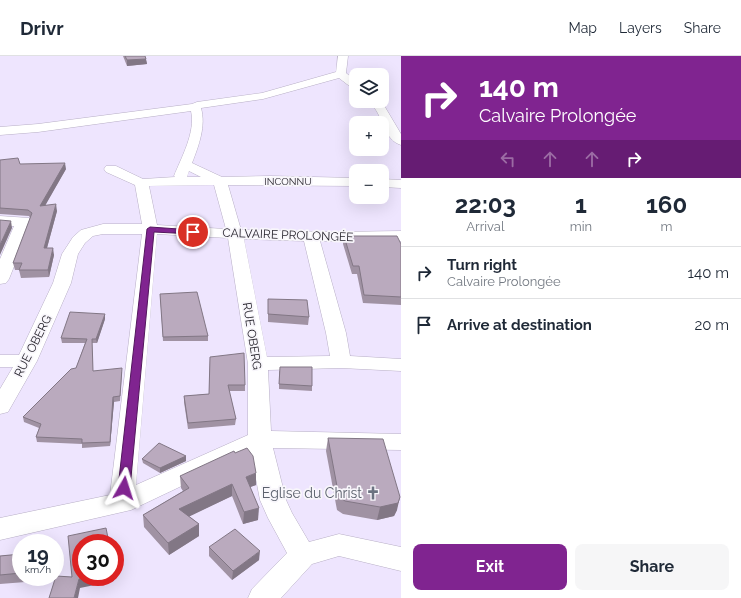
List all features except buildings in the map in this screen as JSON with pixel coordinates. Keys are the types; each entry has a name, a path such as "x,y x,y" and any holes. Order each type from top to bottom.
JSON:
{"street":[{"path":"341,74 343,56"},
{"path":"341,74 349,80"},
{"path":"0,131 38,128 263,96 341,74"},
{"path":"179,181 196,129 198,113 195,106"},
{"path":"380,108 392,131 401,141"},
{"name":"INCONNU","path":"185,164 220,181"},
{"name":"INCONNU","path":"111,169 142,183 179,181 349,182"},
{"path":"220,181 235,234"},
{"path":"122,503 150,229 142,183"},
{"path":"389,183 401,184"},
{"path":"0,221 24,220 0,279"},
{"name":"CALVAIRE PROLONGÉE","path":"62,283 70,254 79,240 87,233 103,229 150,229 311,237 401,236"},
{"name":"RUE OBERG","path":"235,234 258,364 260,440 273,500 281,518 303,555"},
{"path":"311,237 336,334 341,362"},
{"name":"RUE OBERG","path":"0,407 27,361 62,283"},
{"path":"0,361 27,361"},
{"path":"258,364 341,362 401,365"},
{"path":"0,529 122,503 260,440 401,442"},
{"path":"262,598 303,555 340,545 401,559"}],"place":[{"name":"Eglise du Christ","path":"373,493"}],"route":[{"path":"124,488 150,229 193,232"}]}
